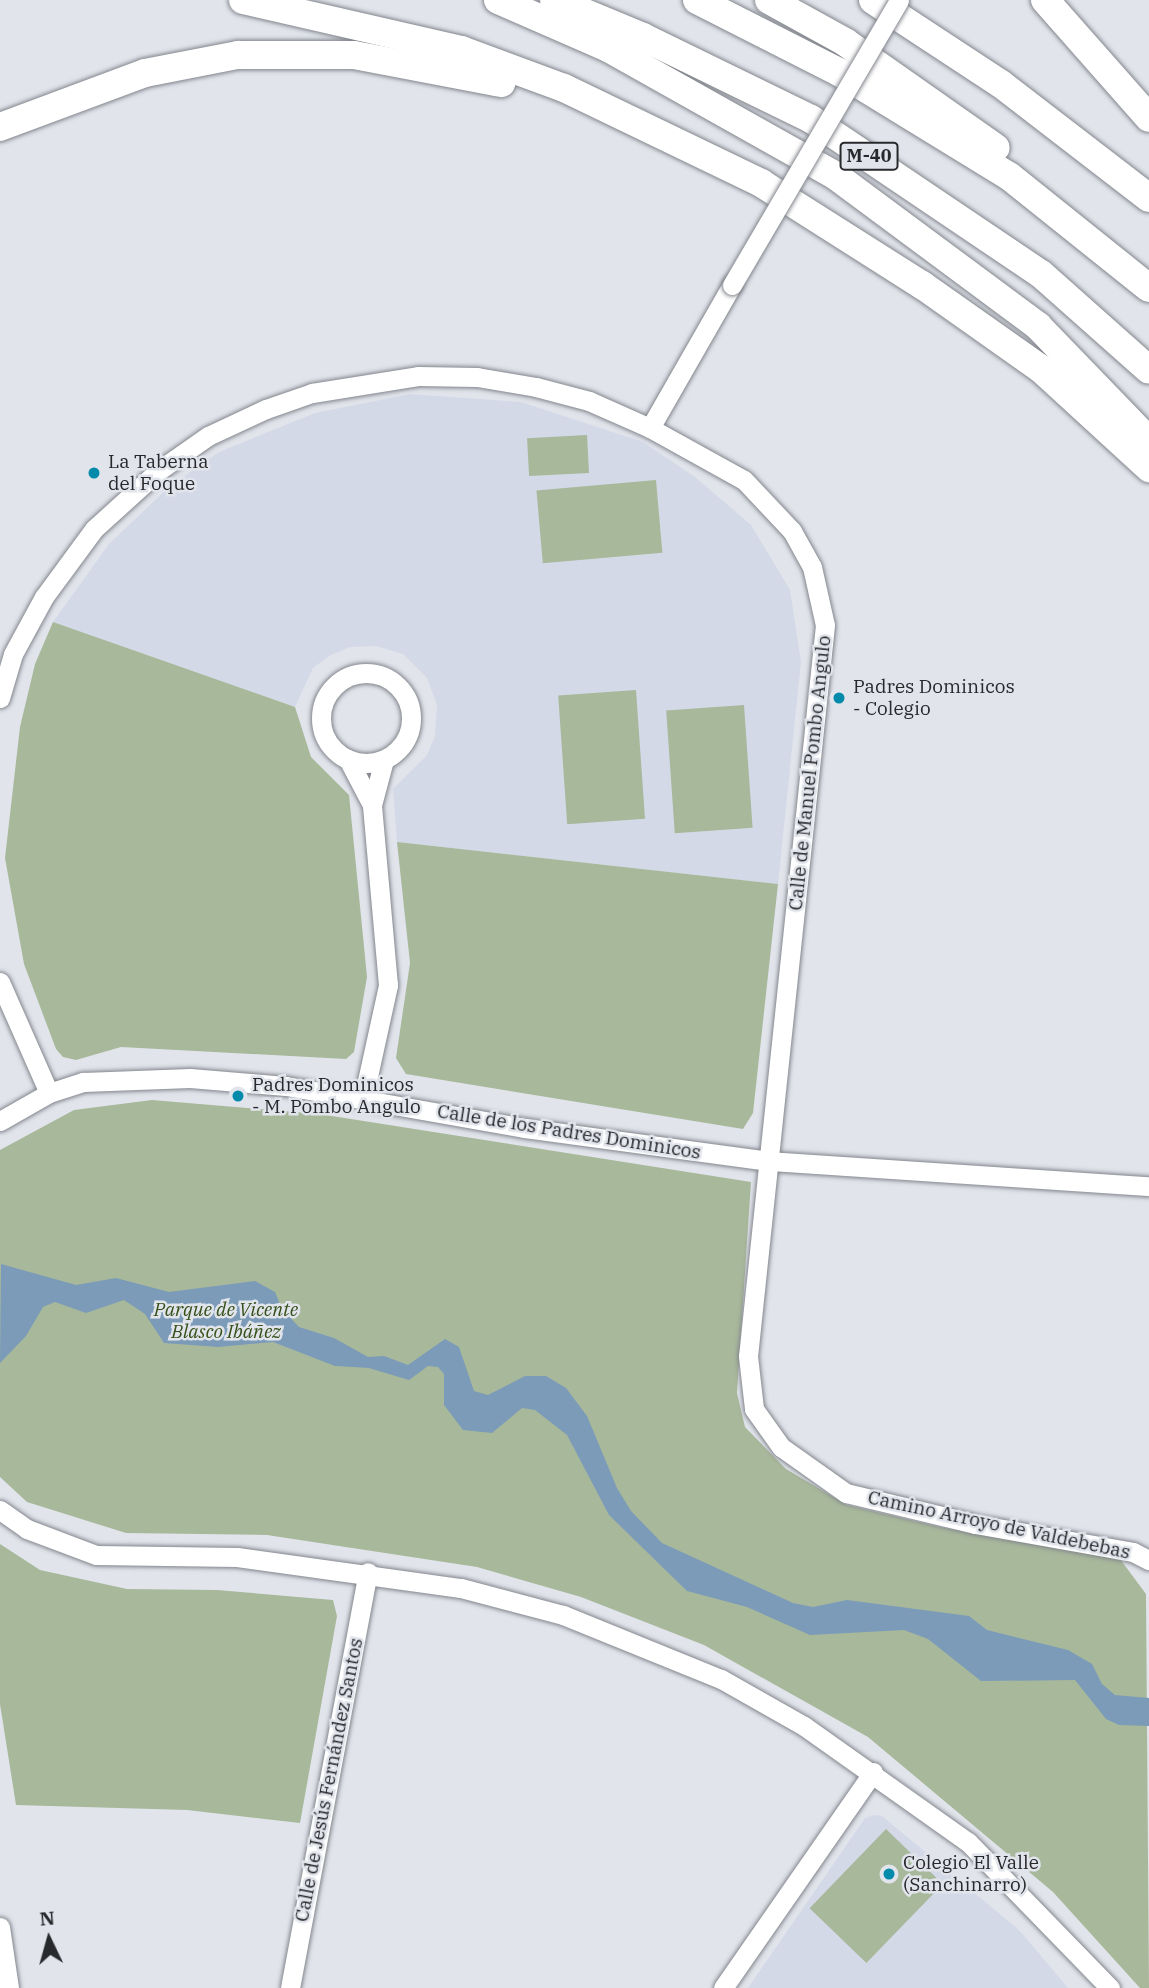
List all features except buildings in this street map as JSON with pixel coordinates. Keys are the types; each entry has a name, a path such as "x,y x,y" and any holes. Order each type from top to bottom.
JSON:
{"highway":[{"path":"243,0 461,50 564,88 761,183 922,285 1041,369 1149,468"},
{"path":"498,0 608,48 836,176 1038,326 1149,441"},
{"name":"M-40","path":"554,0 643,37 811,119 1041,274 1149,370"},
{"name":"M-40","path":"697,0 839,72 1009,176 1149,288"},
{"path":"769,0 845,42 996,148 1009,176"},
{"path":"873,0 1001,84 1149,198"},
{"path":"1045,0 1149,118"},
{"path":"0,127 145,73 238,55 354,55 474,75 664,134"}],"street":[{"path":"650,428 899,0"},
{"name":"Calle de Manuel Pombo Angulo","path":"0,698 13,654 44,597 94,529 158,471 208,436 266,408 367,382 477,377 589,401 650,428 744,481 792,531 812,567 825,625 769,1161"},
{"path":"363,1099 388,985 372,805 384,760 408,736 412,717 408,698 396,683 379,674 360,672 342,678 328,691 321,708 321,727 328,744 348,759 369,764 384,760"},
{"path":"348,759 372,805"},
{"path":"0,982 49,1093"},
{"name":"Calle de los Padres Dominicos","path":"0,1121 49,1093 83,1082 190,1077 363,1099 525,1128 769,1161 1149,1186"},
{"name":"Camino Arroyo de Valdebebas","path":"769,1161 748,1356 754,1409 781,1447 846,1493 975,1524 1133,1552 1149,1560"},
{"path":"0,1510 27,1529 96,1555 237,1557 368,1572 461,1588 563,1615 721,1679 804,1726 873,1772 968,1843 1090,1963 1110,1988"},
{"name":"Calle de Jesús Fernández Santos","path":"290,1988 368,1572"},
{"path":"723,1988 873,1772"},
{"path":"0,1927 9,1988"}],"shaded area":[{"path":"410,394 521,402 643,442 695,477 751,525 790,590 801,662 778,884 397,842 393,789 427,755 435,736 437,705 427,678 403,654 376,646 350,647 329,656 313,668 295,707 53,622 109,544 170,486 219,452 315,413"},
{"name":"Colegio El Valle (Sanchinarro)","path":"882,1816 1020,1931 1068,1988 748,1988 865,1818"}],"green space":[{"path":"587,435 589,473 529,476 527,438"},
{"path":"656,480 662,553 543,563 536,490"},
{"path":"53,622 295,707 311,757 349,795 367,977 354,1052 346,1059 121,1047 76,1060 63,1057 56,1049 24,964 5,858 20,727 35,664"},
{"path":"636,690 645,819 567,824 558,695"},
{"path":"744,705 753,828 675,833 666,710"},
{"path":"397,842 778,884 753,1113 743,1129 406,1074 396,1058 410,963"},
{"name":"Parque de Vicente Blasco Ibáñez","path":"152,1100 319,1114 751,1182 737,1393 745,1427 786,1469 847,1505 940,1527 1120,1559 1146,1594 1149,1988 1140,1988 1053,1892 868,1737 704,1645 581,1597 477,1567 267,1535 126,1533 27,1502 0,1477 0,1150 74,1110"},
{"path":"0,1544 40,1570 127,1589 217,1590 333,1600 337,1616 300,1823 187,1810 16,1805 0,1704"},
{"path":"886,1829 943,1884 866,1963 810,1908"}],"water":[{"path":"1,1264 76,1285 116,1278 169,1292 255,1281 275,1292 282,1309 299,1327 334,1338 368,1357 384,1356 408,1365 445,1339 459,1347 474,1391 488,1395 525,1376 546,1376 566,1388 587,1416 617,1488 631,1511 662,1543 793,1603 813,1607 847,1600 969,1616 987,1630 1068,1650 1092,1664 1102,1684 1115,1695 1149,1698 1149,1726 1119,1725 1106,1719 1075,1680 981,1681 928,1639 904,1630 810,1635 747,1607 687,1591 609,1515 567,1435 535,1410 522,1408 492,1433 463,1430 444,1405 444,1374 438,1367 428,1366 409,1380 369,1368 335,1366 273,1342 218,1347 164,1343 145,1314 124,1300 86,1313 55,1302 43,1307 26,1336 0,1363"}],"place":[{"name":"La Taberna del Foque","path":"94,473"},
{"name":"Padres Dominicos - Colegio","path":"839,698"},
{"name":"Padres Dominicos - M. Pombo Angulo","path":"238,1096"},
{"name":"Colegio El Valle (Sanchinarro)","path":"889,1874"}]}
